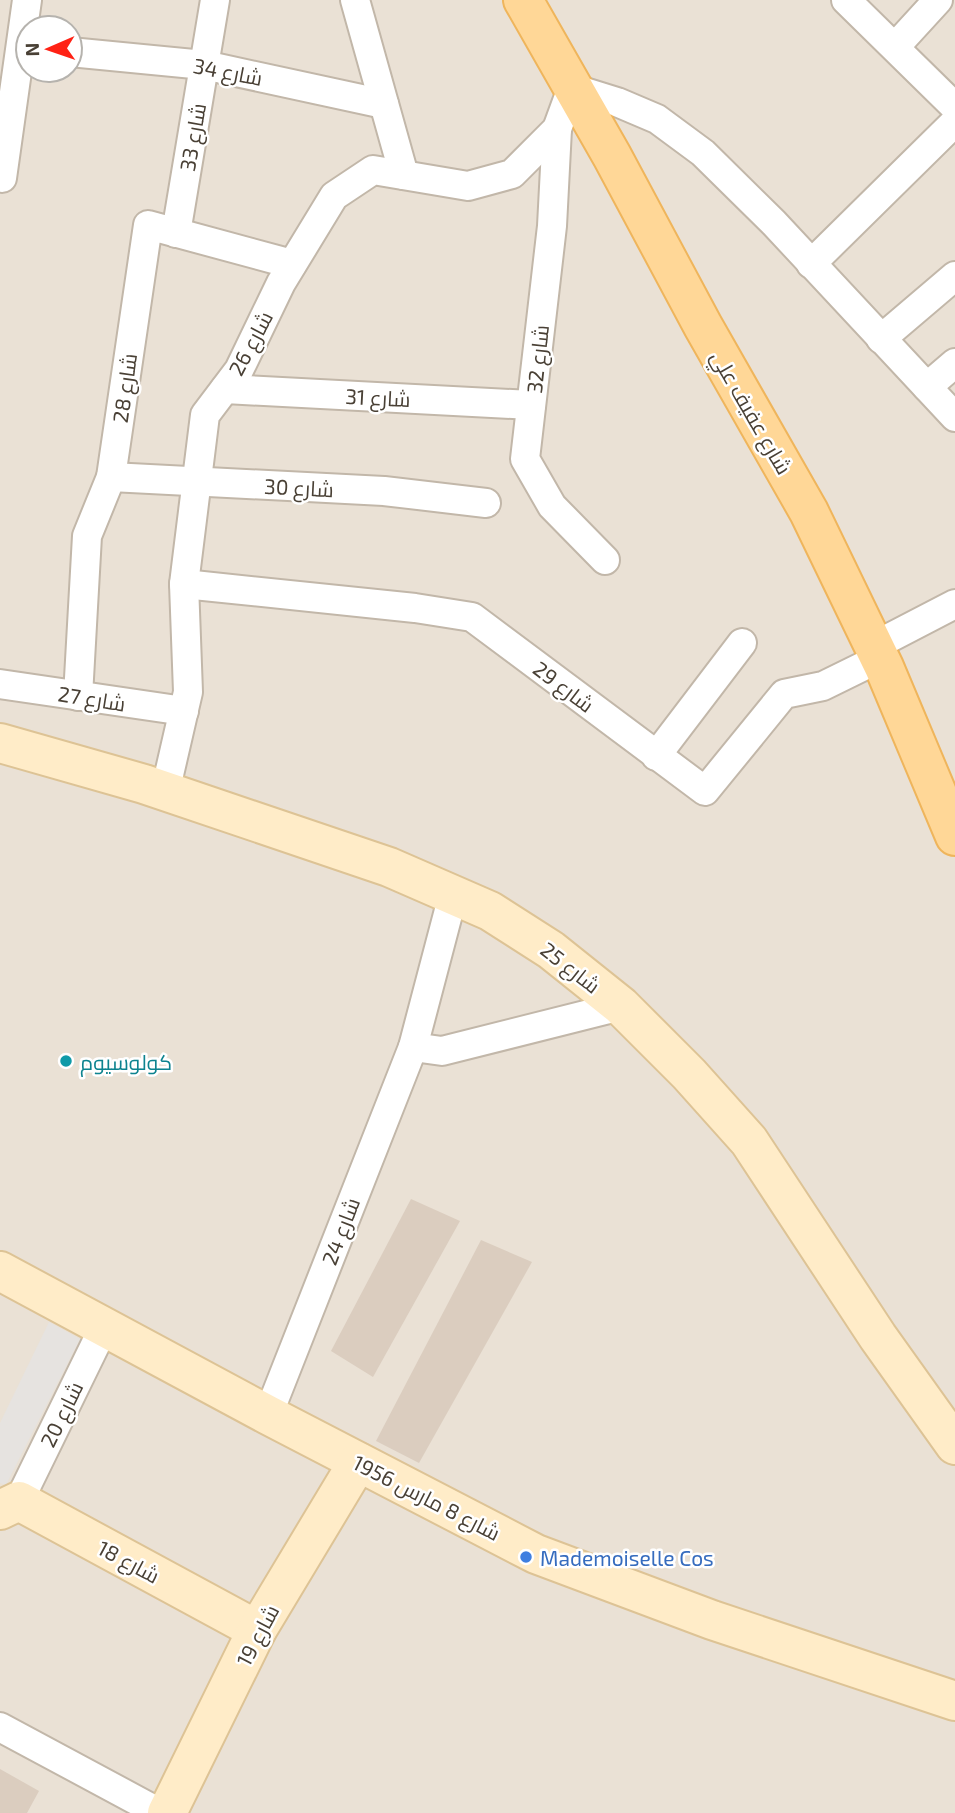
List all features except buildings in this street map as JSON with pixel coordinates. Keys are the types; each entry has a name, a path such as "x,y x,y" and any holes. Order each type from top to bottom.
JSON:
{"main road":[{"name":"شارع عفيف علي","path":"523,0 809,512 877,652 955,836"}],"street":[{"name":"شارع 33","path":"176,233 215,0"},
{"path":"355,0 404,175"},
{"path":"846,0 955,107"},
{"path":"895,47 938,0"},
{"name":"شارع 34","path":"84,53 204,65 384,104"},
{"path":"2,178 19,84"},
{"path":"572,88 657,119 703,153 955,417"},
{"name":"شارع 26","path":"165,792 188,692 184,584 205,415 239,370 292,264 334,196 373,170 468,187 512,174 557,129 572,88"},
{"path":"811,264 955,122"},
{"name":"شارع 32","path":"557,129 552,226 525,459 552,506 605,559"},
{"name":"شارع 28","path":"78,696 87,536 111,477 148,225 292,264"},
{"path":"881,339 955,276"},
{"path":"927,387 955,363"},
{"name":"شارع 31","path":"225,389 531,405"},
{"name":"شارع 30","path":"111,477 384,491 486,503"},
{"name":"شارع 29","path":"184,584 415,608 472,617 705,791 784,694 823,686 877,652"},
{"path":"877,652 955,604"},
{"path":"656,756 743,643"},
{"name":"شارع 27","path":"0,684 184,712"},
{"name":"شارع 25","path":"0,743 165,792 389,867 491,911 551,950 621,1006 689,1074 749,1141 878,1337 955,1444"},
{"name":"شارع 24","path":"268,1415 413,1047 453,895"},
{"path":"413,1047 442,1051 621,1006"},
{"name":"شارع 8 مارس 1956","path":"0,1271 268,1415 536,1554 712,1620 955,1702"},
{"name":"شارع 20","path":"9,1506 104,1327"},
{"name":"شارع 19","path":"167,1813 257,1630 358,1462"},
{"name":"شارع 18","path":"9,1506 257,1630"},
{"path":"0,1727 160,1813"}],"shaded area":[{"path":"0,0 955,0 955,1813 0,1813"},
{"path":"49,1322 80,1339 6,1485 0,1483 0,1423"}],"place":[{"name":"كولوسيوم","path":"66,1061"},
{"name":"Mademoiselle Cos","path":"526,1557"}]}
